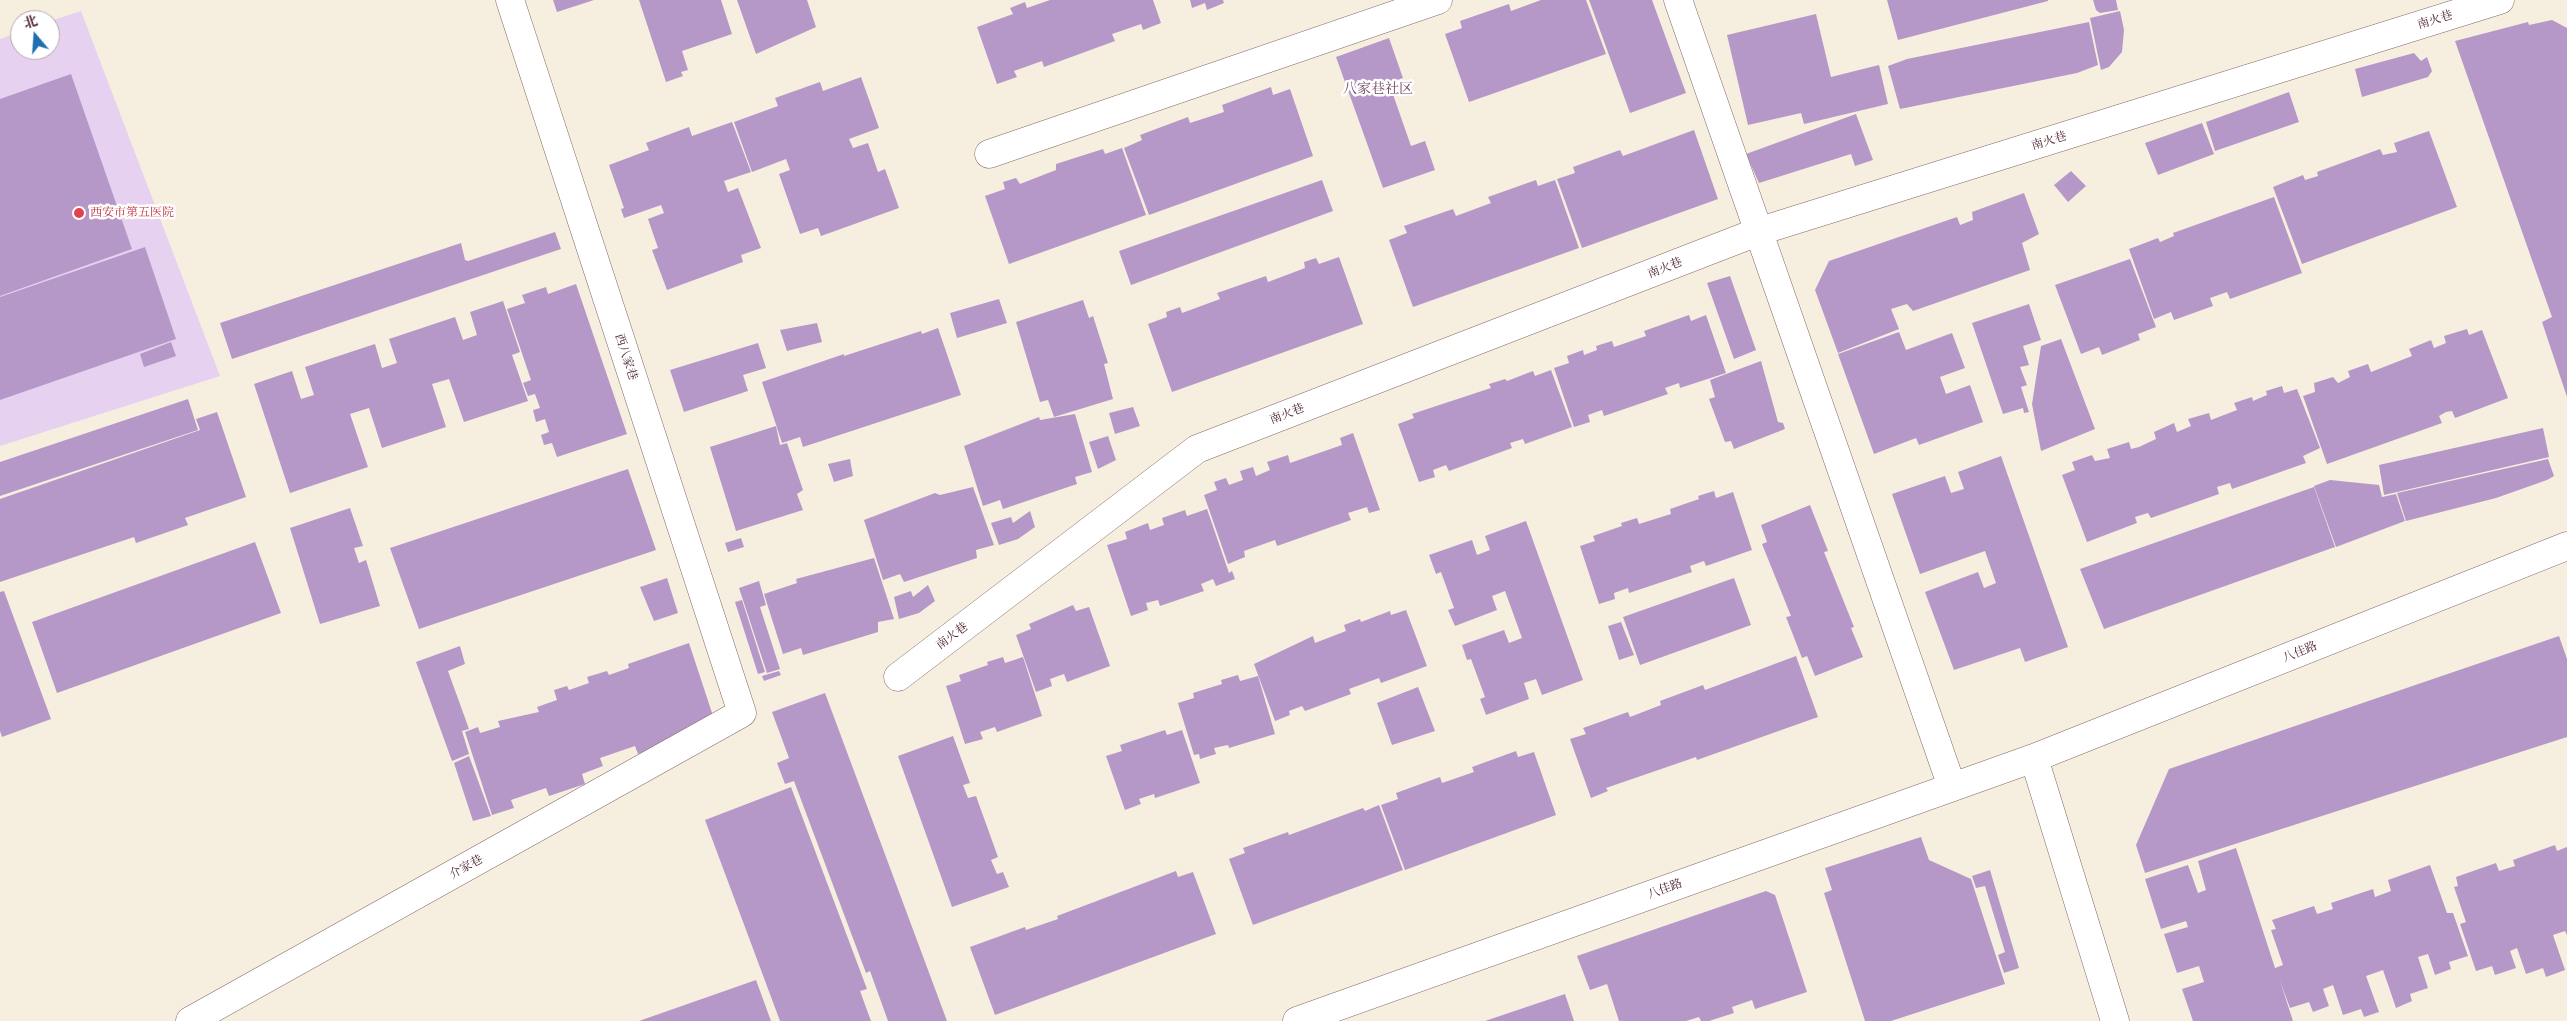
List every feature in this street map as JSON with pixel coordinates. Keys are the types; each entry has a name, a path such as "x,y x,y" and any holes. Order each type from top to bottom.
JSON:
{"street":[{"name":"西八家巷","path":"510,0 742,713"},
{"path":"989,154 1438,0"},
{"path":"1678,0 1952,787"},
{"name":"南火巷","path":"898,677 1197,449 1760,231 2500,0"},
{"name":"八佳路","path":"1297,1021 2034,758 2567,546"},
{"name":"介家巷","path":"190,1021 742,713"},
{"path":"2034,758 2115,1021"}],"shaded area":[{"name":"西安市第五医院","path":"81,11 220,376 0,446 0,39 10,36 10,60 60,60 60,18"}],"building":[{"path":"553,0 594,0 557,12"},
{"path":"639,0 721,0 732,34 682,51 688,70 681,72 683,76 666,82"},
{"path":"737,0 807,0 816,27 756,54"},
{"path":"1050,0 1153,0 1161,23 1143,30 1141,24 1112,34 1115,41 1044,67 1042,61 1014,71 1017,77 997,84 977,27 1013,14 1010,8 1025,2 1027,8"},
{"path":"1190,0 1223,0 1224,3 1207,10 1205,3 1192,8"},
{"path":"1541,0 1586,0 1606,54 1469,102 1445,34 1462,28 1460,21 1509,4 1511,11"},
{"path":"1589,0 1652,0 1686,93 1630,113"},
{"path":"1887,0 2048,0 2048,1 1898,40"},
{"path":"2093,0 2116,0 2118,10 2100,13 2096,10"},
{"path":"2120,11 2124,30 2122,52 2109,67 2101,70 2090,18"},
{"path":"1816,14 1831,77 1879,65 1888,104 1804,124 1801,113 1748,125 1727,35"},
{"path":"2552,20 2567,28 2567,397 2542,322 2552,317 2455,41 2528,22 2529,25"},
{"path":"2089,22 2098,65 2077,73 1900,109 1888,66 1907,59"},
{"path":"1389,38 1403,78 1389,83 1411,146 1425,141 1435,170 1383,188 1336,57"},
{"path":"2414,53 2421,61 2427,57 2432,71 2428,77 2362,97 2355,69"},
{"path":"71,74 132,249 0,296 0,99"},
{"path":"861,77 879,128 849,139 853,148 868,143 878,172 885,169 899,208 821,236 818,228 800,234 779,174 790,170 786,159 752,172 734,122 778,106 775,98 820,82 823,91"},
{"path":"1271,87 1273,95 1290,89 1313,156 1149,215 1124,148 1142,140 1140,135 1188,117 1190,123 1224,112 1222,105"},
{"path":"2289,92 2299,122 2215,151 2206,122"},
{"path":"1856,114 1873,160 1855,166 1851,154 1759,183 1746,154"},
{"path":"732,122 751,172 724,181 728,192 738,188 761,248 741,255 743,262 667,290 652,250 658,248 648,219 664,213 661,205 624,218 621,209 624,208 609,165 649,150 646,143 689,127 692,136"},
{"path":"2202,123 2214,154 2158,175 2145,143"},
{"path":"1694,130 1718,199 1582,248 1557,179 1575,173 1573,167 1620,150 1623,156"},
{"path":"2429,131 2457,207 2302,264 2273,187 2303,175 2305,180 2318,176 2317,172 2380,149 2383,155 2397,152 2394,143"},
{"path":"1122,148 1146,215 1009,264 985,196 1005,189 1003,182 1016,178 1020,184 1056,170 1056,164 1103,149 1105,154"},
{"path":"2071,171 2086,186 2068,202 2054,185"},
{"path":"1322,180 1333,211 1131,285 1119,251"},
{"path":"1536,180 1538,186 1555,180 1579,248 1413,307 1389,240 1407,233 1404,226 1453,209 1456,216 1491,203 1488,197"},
{"path":"2024,193 2039,234 2022,243 2030,270 1913,311 1907,304 1891,309 1899,329 1838,353 1815,290 1829,261 1957,217 1960,225 1973,220 1972,212"},
{"path":"2274,197 2302,273 2230,299 2227,292 2210,298 2213,306 2174,320 2171,312 2154,319 2129,249 2158,238 2160,242 2174,236 2173,233"},
{"path":"555,232 561,249 232,359 220,323 461,243 465,260 468,261"},
{"path":"145,247 176,339 0,400 0,297"},
{"path":"1339,257 1363,324 1172,392 1148,324 1167,317 1166,312 1180,307 1182,313 1220,299 1217,293 1266,276 1268,282 1305,268 1304,262 1316,258 1319,264"},
{"path":"2130,259 2156,327 2138,334 2140,340 2102,355 2099,347 2081,354 2055,285"},
{"path":"1730,276 1756,350 1734,359 1707,283"},
{"path":"576,284 627,434 557,457 552,443 544,445 541,435 549,432 545,419 536,422 533,410 540,408 535,394 528,396 523,383 531,380 507,309 525,303 522,295 546,287 548,294"},
{"path":"999,299 1007,323 957,338 950,313"},
{"path":"1083,300 1089,318 1093,316 1108,363 1104,364 1113,399 1054,417 1048,400 1040,402 1016,322"},
{"path":"503,301 520,352 512,355 528,401 464,422 449,379 432,384 446,427 382,448 369,408 350,414 368,467 290,493 254,384 292,371 301,399 314,395 305,367 375,344 382,368 397,363 389,339 455,317 463,340 477,335 470,312"},
{"path":"2029,304 2041,340 2023,346 2029,365 2020,367 2027,385 2021,387 2029,412 2024,413 2023,408 2003,414 1972,323"},
{"path":"1689,315 1691,321 1706,315 1726,373 1680,388 1679,383 1665,388 1668,394 1604,416 1602,410 1588,415 1590,422 1574,427 1554,368 1569,363 1567,356 1583,350 1584,355 1597,350 1596,346 1612,341 1614,347 1646,336 1644,331"},
{"path":"817,323 822,342 787,351 780,330"},
{"path":"938,328 961,395 803,447 800,437 782,443 762,382 844,354 844,356 921,331 922,334"},
{"path":"2467,329 2469,335 2482,330 2508,398 2455,418 2452,411 2446,412 2439,416 2442,423 2327,464 2303,396 2315,392 2314,383 2333,377 2338,383 2350,377 2348,371 2368,364 2371,372 2412,356 2409,349 2431,340 2434,348 2446,343 2444,336"},
{"path":"1899,332 1906,350 1952,333 1965,368 1940,377 1946,394 1970,385 1983,422 1919,445 1916,438 1874,454 1838,354"},
{"path":"2061,339 2095,429 2041,451 2032,404 2041,346"},
{"path":"171,342 176,356 144,367 140,354"},
{"path":"758,343 766,368 743,375 748,391 684,412 670,370"},
{"path":"1761,361 1778,422 1783,423 1785,429 1734,449 1731,441 1725,442 1709,399 1715,397 1710,380"},
{"path":"1551,370 1572,427 1525,444 1523,439 1510,443 1512,448 1449,471 1446,465 1433,470 1435,477 1419,482 1398,424 1414,418 1412,414 1491,388 1489,384 1505,379 1507,381 1533,371 1535,376"},
{"path":"2282,386 2284,393 2297,389 2320,448 2303,456 2306,463 2232,489 2230,483 2217,487 2219,494 2151,518 2148,513 2135,517 2137,523 2087,542 2062,475 2075,470 2072,462 2092,455 2095,461 2110,458 2107,449 2129,442 2131,449 2139,447 2156,439 2154,432 2174,423 2177,432 2191,426 2188,419 2209,413 2211,420 2237,410 2234,403 2252,397 2253,401 2267,395 2266,391"},
{"path":"188,399 198,430 0,496 0,462"},
{"path":"1133,407 1140,426 1115,434 1109,413"},
{"path":"217,412 246,497 185,518 188,525 136,543 134,537 0,582 0,499 200,430 196,419"},
{"path":"1075,414 1092,472 1075,477 1077,484 1003,509 1000,500 983,506 964,446 1039,417 1040,420"},
{"path":"776,426 780,445 787,443 803,490 797,494 803,510 736,531 710,447"},
{"path":"2543,428 2549,457 2384,495 2379,465"},
{"path":"1353,433 1380,510 1369,513 1367,507 1348,513 1351,520 1277,546 1275,540 1244,551 1245,557 1228,564 1204,495 1217,490 1214,482 1226,478 1229,485 1243,480 1240,471 1253,467 1256,476 1270,470 1267,462 1288,455 1290,463 1342,445 1340,438"},
{"path":"1108,436 1116,460 1098,469 1089,442"},
{"path":"2001,456 2068,647 2025,662 2020,648 1954,670 1925,592 1978,572 1984,588 1996,583 1985,551 1920,574 1892,494 1945,476 1951,493 1964,489 1958,472"},
{"path":"850,459 853,476 834,482 828,464"},
{"path":"2548,459 2554,476 2547,480 2496,498 2406,521 2397,493"},
{"path":"628,469 656,550 419,629 390,548"},
{"path":"2330,480 2379,485 2382,497 2396,494 2405,521 2336,547 2314,486"},
{"path":"973,487 994,545 976,550 977,558 904,582 900,574 883,580 864,520 935,493 940,495"},
{"path":"2314,487 2335,547 2104,629 2080,569"},
{"path":"1714,491 1716,498 1733,492 1752,550 1706,566 1704,561 1690,566 1692,572 1629,593 1628,588 1614,593 1615,599 1599,604 1580,546 1595,541 1593,536 1622,526 1621,523 1637,518 1639,524 1671,514 1670,509 1699,499 1698,496"},
{"path":"1810,505 1828,551 1824,552 1854,627 1851,628 1863,657 1815,676 1807,656 1802,658 1786,617 1791,616 1762,544 1767,542 1761,525"},
{"path":"350,508 363,546 354,548 359,563 366,560 380,606 320,624 290,528"},
{"path":"1207,509 1229,573 1232,571 1235,579 1216,586 1213,579 1201,584 1204,591 1160,606 1158,600 1146,603 1148,610 1131,616 1107,545 1127,539 1125,532 1148,523 1150,530 1164,525 1162,518 1185,510 1187,516"},
{"path":"1030,511 1035,527 1018,539 999,545 991,523 1011,517 1013,523"},
{"path":"1526,521 1583,680 1542,695 1536,679 1524,683 1529,699 1486,715 1480,699 1485,697 1471,659 1467,660 1462,645 1504,630 1509,643 1522,638 1505,591 1492,596 1497,610 1455,626 1448,610 1454,608 1441,572 1436,574 1429,555 1472,540 1477,555 1490,550 1485,536"},
{"path":"741,538 744,547 728,552 725,543"},
{"path":"255,542 281,613 57,693 32,622"},
{"path":"874,558 894,619 878,622 878,632 803,655 801,648 783,654 764,594 797,583 796,579"},
{"path":"667,578 678,613 654,621 640,587"},
{"path":"1734,578 1751,625 1640,665 1623,617"},
{"path":"759,581 766,605 760,607 780,669 767,673 739,588"},
{"path":"928,585 935,601 919,613 899,619 894,597 911,591 913,597"},
{"path":"4,591 51,719 2,737 0,731 0,592"},
{"path":"742,600 765,672 758,674 735,602"},
{"path":"1073,605 1076,611 1089,607 1110,666 1067,682 1064,674 1050,679 1052,686 1036,692 1016,635 1031,629 1029,624"},
{"path":"1406,610 1427,666 1381,683 1379,678 1349,689 1351,694 1305,711 1302,706 1289,711 1290,715 1275,721 1254,664 1313,636 1315,643 1346,631 1344,625 1360,619 1361,622 1390,611 1391,615"},
{"path":"1621,622 1634,655 1619,660 1608,626"},
{"path":"2559,636 2567,659 2567,737 2145,873 2136,845 2169,769"},
{"path":"689,643 714,719 697,734 638,754 635,746 600,758 603,766 582,774 585,784 549,796 546,788 511,800 514,808 492,815 465,732 478,727 480,733 500,727 498,721 539,712 537,707 557,700 554,690 567,686 569,690 589,683 587,677 607,671 609,675 629,668 628,664"},
{"path":"460,646 465,664 448,671 469,729 462,731 469,754 452,761 416,662"},
{"path":"1796,656 1818,717 1697,760 1696,757 1606,788 1608,791 1591,798 1570,739 1586,734 1583,728 1628,712 1630,717 1661,705 1660,701 1703,685 1705,690"},
{"path":"1003,657 1005,663 1023,657 1042,716 997,732 995,727 980,732 983,739 965,744 946,686 961,681 959,675 988,665 987,662"},
{"path":"779,671 781,675 764,681 762,676"},
{"path":"1238,675 1240,681 1258,676 1275,734 1229,748 1228,745 1214,748 1216,754 1200,759 1199,754 1194,755 1178,703 1194,698 1193,693 1222,684 1221,680"},
{"path":"1418,687 1435,731 1392,745 1377,703"},
{"path":"825,693 947,1021 888,1021 870,971 866,973 794,781 785,784 777,763 789,758 772,712"},
{"path":"1165,730 1167,735 1182,730 1200,783 1155,798 1154,794 1139,799 1141,804 1125,810 1106,756 1122,751 1120,745"},
{"path":"953,736 970,783 963,785 968,798 976,796 998,857 991,860 997,874 1003,872 1009,887 952,907 898,756"},
{"path":"1516,751 1518,757 1534,752 1556,815 1405,870 1381,805 1398,799 1396,793 1440,777 1442,783 1474,772 1472,767"},
{"path":"469,756 491,816 473,821 454,763"},
{"path":"791,787 867,989 860,991 871,1021 780,1021 705,820"},
{"path":"1379,805 1403,870 1253,925 1229,859 1245,853 1243,848 1288,832 1289,835 1363,808 1365,811"},
{"path":"1921,837 1929,860 1971,879 2005,984 1891,1021 1865,1021 1824,893 1832,890 1825,868"},
{"path":"2555,845 2557,851 2567,847 2567,935 2565,931 2553,935 2565,970 2546,977 2543,968 2526,974 2517,948 2510,951 2516,968 2495,975 2492,966 2476,971 2460,924 2466,922 2454,887 2458,886 2456,877 2496,863 2499,871 2515,866 2513,860"},
{"path":"2236,848 2275,968 2283,965 2271,930 2276,929 2272,920 2314,906 2317,914 2333,909 2331,903 2373,889 2375,897 2391,891 2388,880 2430,865 2447,913 2453,913 2468,956 2449,962 2451,969 2435,975 2428,954 2418,957 2428,988 2410,994 2412,1001 2396,1008 2383,970 2366,976 2379,1012 2364,1017 2361,1009 2343,1015 2333,985 2323,989 2329,1006 2313,1012 2309,1002 2290,1008 2280,981 2293,1021 2193,1021 2182,989 2204,982 2199,966 2177,973 2164,934 2188,927 2186,921 2161,929 2145,879 2188,865 2198,893 2206,890 2198,861"},
{"path":"1990,870 2019,968 2004,973 1998,955 2005,952 1985,886 1976,888 1972,876"},
{"path":"1176,871 1178,877 1193,872 1216,934 995,1015 970,947 1025,927 1026,930 1058,919 1057,916"},
{"path":"1766,891 1775,895 1807,992 1755,1009 1752,1000 1732,1007 1734,1013 1709,1021 1701,1021 1699,1017 1686,1021 1619,1021 1607,984 1590,990 1577,956"},
{"path":"756,980 771,1021 639,1021"},
{"path":"1565,994 1574,1021 1485,1021"}],"place":[{"name":"西安市第五医院","path":"79,213"}],"district":[{"name":"八家巷社区","path":"1378,89"}]}
